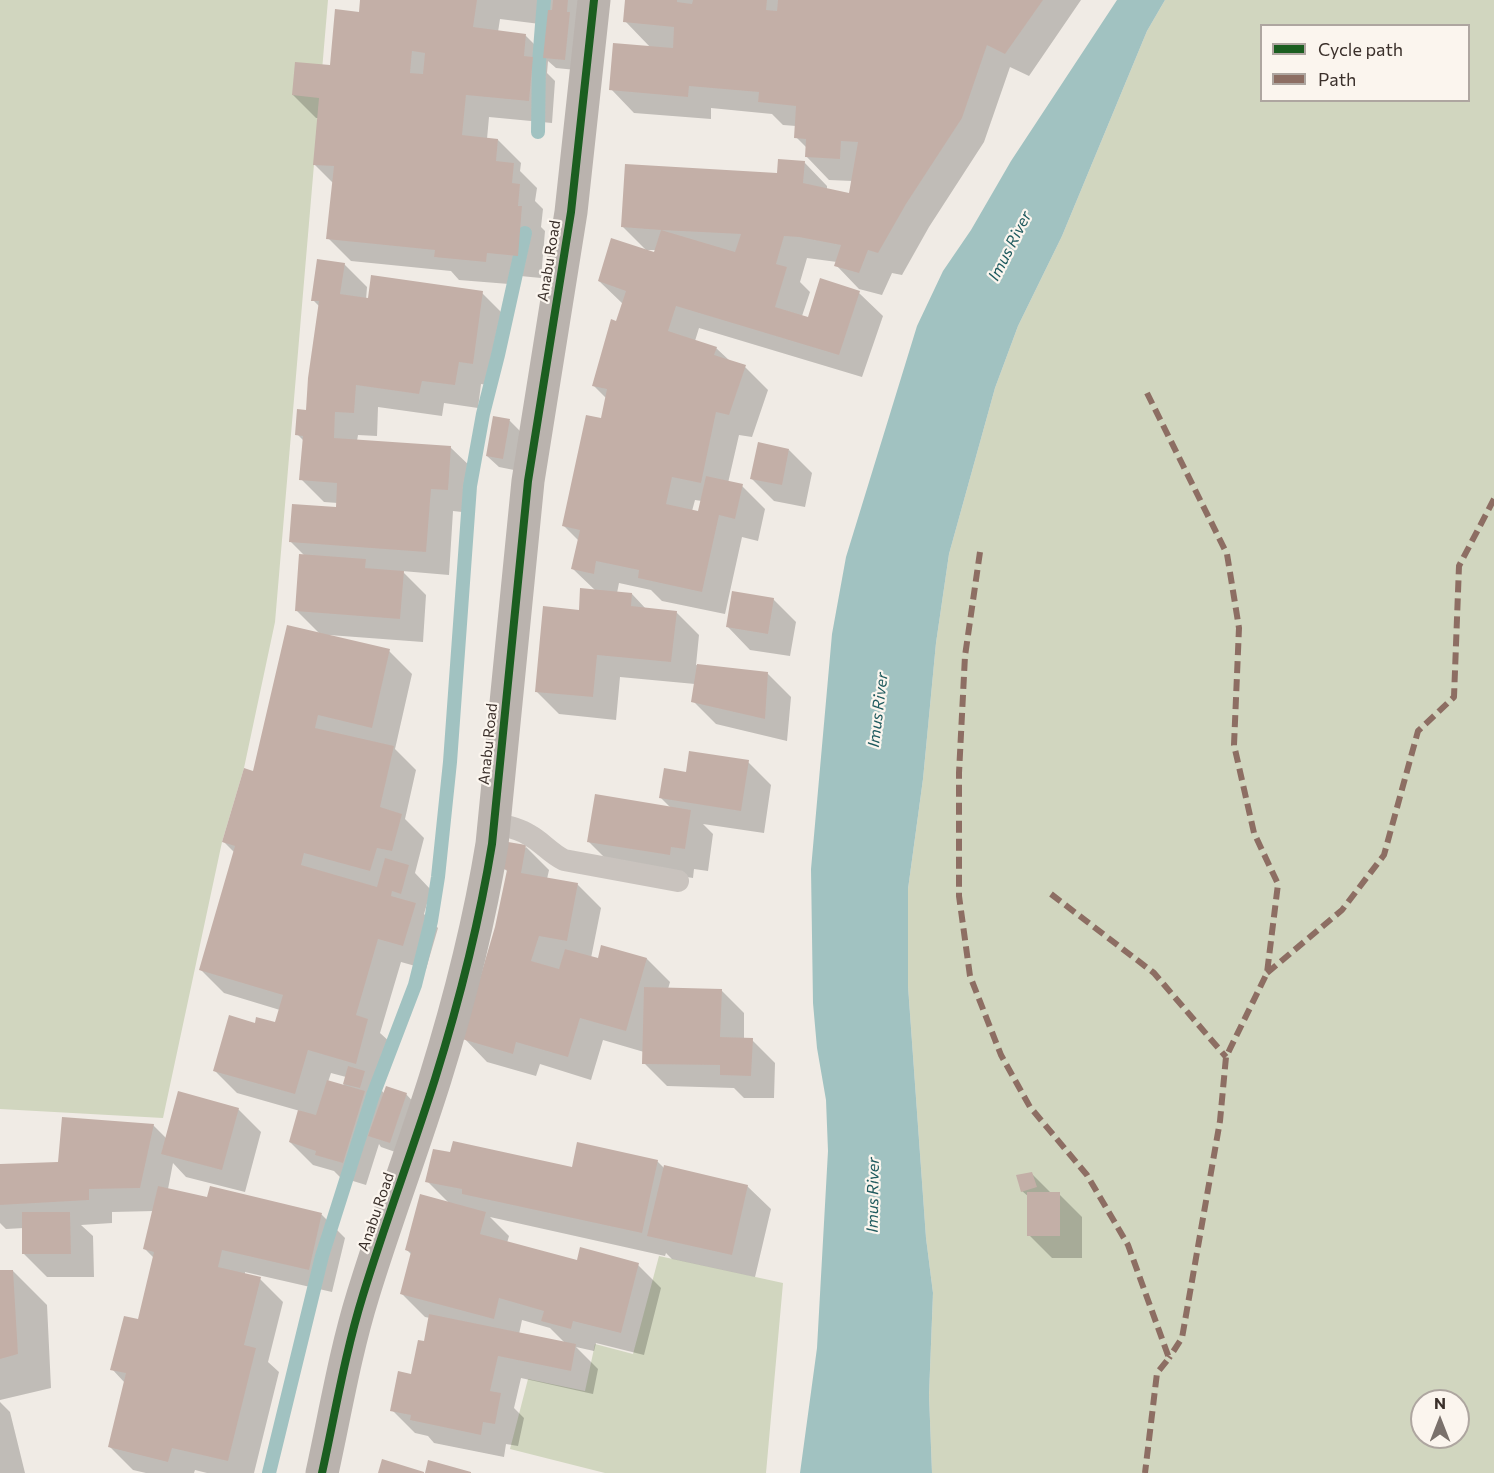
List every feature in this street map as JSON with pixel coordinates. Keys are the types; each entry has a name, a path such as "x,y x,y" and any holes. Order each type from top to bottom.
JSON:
{"street":[{"name":"Anabu Road","path":"322,1473 362,1298 435,1078 485,888 528,481 571,212 594,0"}],"lane":[{"path":"493,823 529,834 550,852 564,860 678,881"}],"green space":[{"path":"0,0 328,0 275,622 244,768 222,842 163,1118 0,1109"},
{"path":"1165,0 1494,0 1494,1473 932,1473 929,1395 933,1293 926,1238 908,986 908,889 923,779 936,643 949,554 995,388 1018,326 1062,236 1147,31"},
{"path":"659,1256 783,1283 766,1473 605,1473 510,1449 528,1379 585,1391 595,1344 633,1354"}],"water":[{"name":"Imus River","path":"1117,0 1165,0 1147,31 1062,236 1018,326 995,388 949,554 936,643 923,779 908,889 908,986 926,1238 933,1293 929,1395 932,1473 800,1473 817,1348 828,1151 826,1100 817,1048 813,1003 811,869 832,634 846,557 917,326 943,271 971,230 1011,161"}],"building":[{"path":"360,0 477,0 473,27 526,34 524,56 533,57 529,101 466,95 462,135 498,139 496,161 514,163 512,183 520,184 518,206 522,206 518,256 487,253 486,262 434,257 435,250 326,239 334,166 313,165 319,98 292,95 295,62 330,65 335,9 359,12","holes":["412,51 425,53 423,74 410,73"]},
{"path":"553,0 568,0 567,12 570,12 565,60 543,58 548,10 552,10"},
{"path":"625,0 677,0 677,2 692,4 693,0 767,0 766,10 777,11 778,0 1043,0 1005,54 987,45 962,118 906,204 878,253 868,250 859,273 834,266 841,245 784,236 776,264 787,267 775,307 808,317 820,278 860,291 839,355 676,306 668,331 717,347 714,355 746,365 729,415 716,412 701,483 672,477 666,504 698,511 706,476 743,484 735,519 719,515 702,592 638,578 639,570 596,561 594,574 571,569 580,530 562,526 586,415 601,418 607,389 592,386 611,319 616,321 626,291 598,281 611,238 654,252 661,230 621,227 625,164 777,173 778,159 805,161 803,183 849,193 858,142 841,141 840,159 805,157 806,139 794,138 796,106 758,102 759,92 689,86 688,97 609,90 613,43 673,48 674,27 623,22","holes":["661,230 741,234 735,252"]},
{"path":"317,259 345,263 340,294 368,298 371,275 483,291 473,364 459,362 455,385 422,381 419,394 356,385 354,413 335,412 334,438 451,446 448,490 431,489 426,552 289,542 292,504 336,507 337,483 299,480 303,436 295,435 297,409 306,410 308,378 319,301 311,301"},
{"path":"493,416 510,419 503,459 486,456"},
{"path":"758,442 789,449 782,485 750,479"},
{"path":"299,554 366,559 365,568 404,571 400,619 295,611"},
{"path":"580,588 632,593 631,606 677,611 671,662 597,655 593,697 535,692 543,606 579,610"},
{"path":"732,591 774,598 768,634 726,627"},
{"path":"287,625 390,649 372,728 318,715 315,728 394,746 380,807 402,814 392,851 377,848 370,871 304,853 301,865 377,887 385,858 409,865 401,894 392,891 391,896 416,903 403,946 378,939 356,1015 368,1019 356,1064 308,1050 295,1094 213,1071 229,1015 255,1023 256,1017 275,1022 283,995 199,970 235,846 222,842 244,768 253,771"},
{"path":"697,664 768,672 765,719 691,702"},
{"path":"689,751 749,760 741,811 659,798 664,768 686,772"},
{"path":"595,794 691,810 685,849 671,847 670,855 587,842"},
{"path":"508,842 526,845 521,873 578,883 567,941 539,936 531,961 559,969 565,949 598,958 601,945 647,958 626,1031 580,1018 568,1057 516,1042 513,1054 462,1039 495,927 507,870 503,869"},
{"path":"644,987 722,989 720,1037 753,1038 751,1076 720,1075 720,1065 642,1064"},
{"path":"348,1066 365,1071 360,1088 343,1084"},
{"path":"327,1080 365,1091 343,1163 315,1155 316,1151 289,1142 298,1110 316,1115"},
{"path":"386,1086 407,1093 390,1143 368,1136"},
{"path":"178,1091 239,1108 222,1170 161,1154"},
{"path":"62,1117 154,1124 140,1188 89,1189 89,1200 0,1205 0,1164 58,1162"},
{"path":"453,1141 572,1167 577,1142 658,1160 642,1233 462,1194 462,1189 425,1182 433,1149 450,1152"},
{"path":"664,1165 748,1185 732,1255 647,1236"},
{"path":"1032,1172 1037,1187 1021,1192 1016,1175"},
{"path":"158,1186 207,1197 210,1186 322,1213 309,1270 222,1250 218,1267 261,1277 244,1345 256,1348 228,1461 172,1448 168,1462 108,1447 126,1373 110,1370 124,1316 138,1319 154,1252 143,1249"},
{"path":"1027,1192 1060,1192 1060,1236 1027,1236"},
{"path":"420,1194 486,1212 480,1234 577,1260 580,1247 639,1263 621,1333 573,1321 571,1329 541,1321 544,1311 499,1298 494,1319 400,1294 411,1252 405,1250"},
{"path":"22,1212 70,1212 71,1254 22,1254"},
{"path":"0,1270 13,1270 18,1354 0,1359"},
{"path":"429,1314 576,1344 571,1371 498,1356 490,1391 501,1393 495,1424 483,1422 481,1435 410,1420 411,1415 390,1411 398,1371 411,1374 418,1340 424,1341"},
{"path":"382,1459 424,1472 424,1473 378,1473"},
{"path":"428,1460 471,1472 471,1473 425,1473"}],"waterway":[{"path":"538,132 539,62 544,0"},
{"path":"269,1473 322,1256 373,1095 415,985 431,921 450,762 470,486 483,414 525,233"}],"marked path":[{"path":"1147,393 1227,554 1239,628 1234,745 1254,833 1278,884 1267,973 1226,1057 1220,1121 1182,1338 1169,1358"},
{"path":"1267,973 1342,910 1384,855 1418,731 1454,697 1459,566 1494,499"},
{"path":"980,552 965,656 959,773 959,896 970,976 1001,1055 1030,1107 1087,1175 1128,1245 1169,1358 1157,1373 1145,1473"},
{"path":"1051,894 1154,973 1226,1057"}],"cycle path":[{"path":"322,1473 357,1317 371,1268 444,1050 468,963 487,874 492,844 528,481 571,212 594,0"}]}
